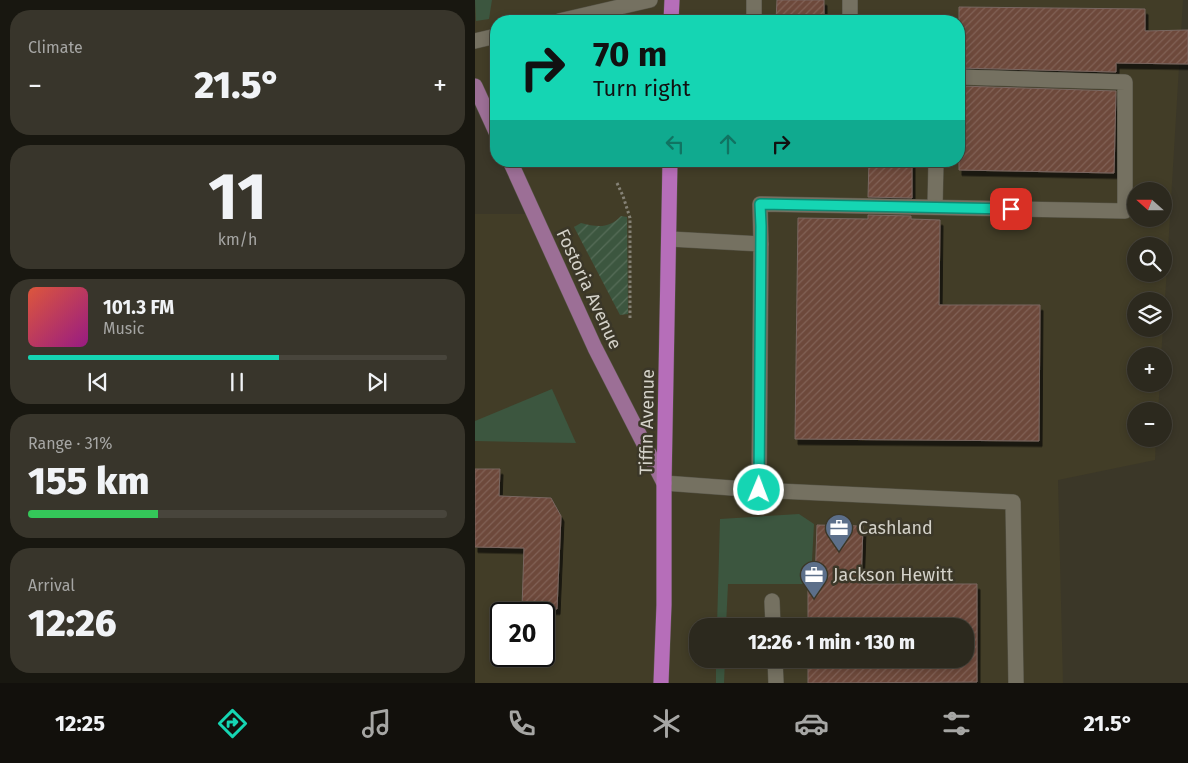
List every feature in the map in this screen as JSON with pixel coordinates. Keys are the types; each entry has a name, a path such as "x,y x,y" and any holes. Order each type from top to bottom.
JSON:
{"highway":[{"path":"671,15 672,0"},
{"name":"Tiffin Avenue","path":"661,683 664,605 670,167"}],"main road":[{"path":"475,86 490,119"},
{"name":"Fostoria Avenue","path":"513,167 595,348 665,484"}],"lane":[{"path":"585,15 650,0"},
{"path":"754,0 754,15"},
{"path":"851,0 851,15"},
{"path":"475,41 490,37"},
{"path":"759,490 760,204 1125,211 1125,82 965,77"},
{"path":"935,207 936,167"},
{"path":"669,240 761,244"},
{"path":"665,484 1013,502 1016,683"},
{"path":"772,601 773,618"},
{"path":"775,668 776,683"}],"path":[{"path":"617,183 630,218 631,320"}],"shaded area":[{"path":"475,0 1183,0 1172,182 1127,182 1127,228 1169,228 1169,237 1127,237 1127,282 1166,282 1165,292 1127,292 1127,337 1162,337 1162,347 1127,347 1127,392 1159,392 1159,402 1127,402 1127,447 1156,447 1155,460 1058,480 1063,683 475,683 475,214 534,214 513,167 965,167 965,15 490,15 490,119 475,86"}],"green space":[{"path":"475,0 492,0 489,19 476,21"},
{"path":"621,216 627,217 628,314 620,315 574,227 581,223 603,226 612,223"},
{"path":"552,389 576,443 475,441 475,421"},
{"path":"799,514 814,524 811,579 808,584 728,584 726,618 717,618 720,519"},
{"path":"716,668 725,668 724,683 716,683"}],"building":[{"path":"777,0 824,0 824,15 776,15"},
{"path":"959,7 1145,9 1145,31 1188,30 1188,64 1116,63 1116,72 965,68 965,15 959,15"},
{"path":"965,86 1116,91 1114,173 959,170 959,167 965,167"},
{"path":"869,167 912,167 912,198 868,197"},
{"path":"868,215 911,216 911,219 940,220 939,305 1040,305 1039,441 795,439 798,218 868,219"},
{"path":"475,469 500,469 499,496 551,498 561,516 557,609 555,609 555,602 522,602 524,548 475,547"},
{"path":"817,525 863,526 861,584 977,584 977,682 808,683 808,668 974,668 974,618 808,618 808,584 815,584"}],"place":[{"name":"Cashland","path":"839,552"},
{"name":"Jackson Hewitt","path":"814,599"}],"route":[{"path":"759,490 760,204 1011,209"}]}
